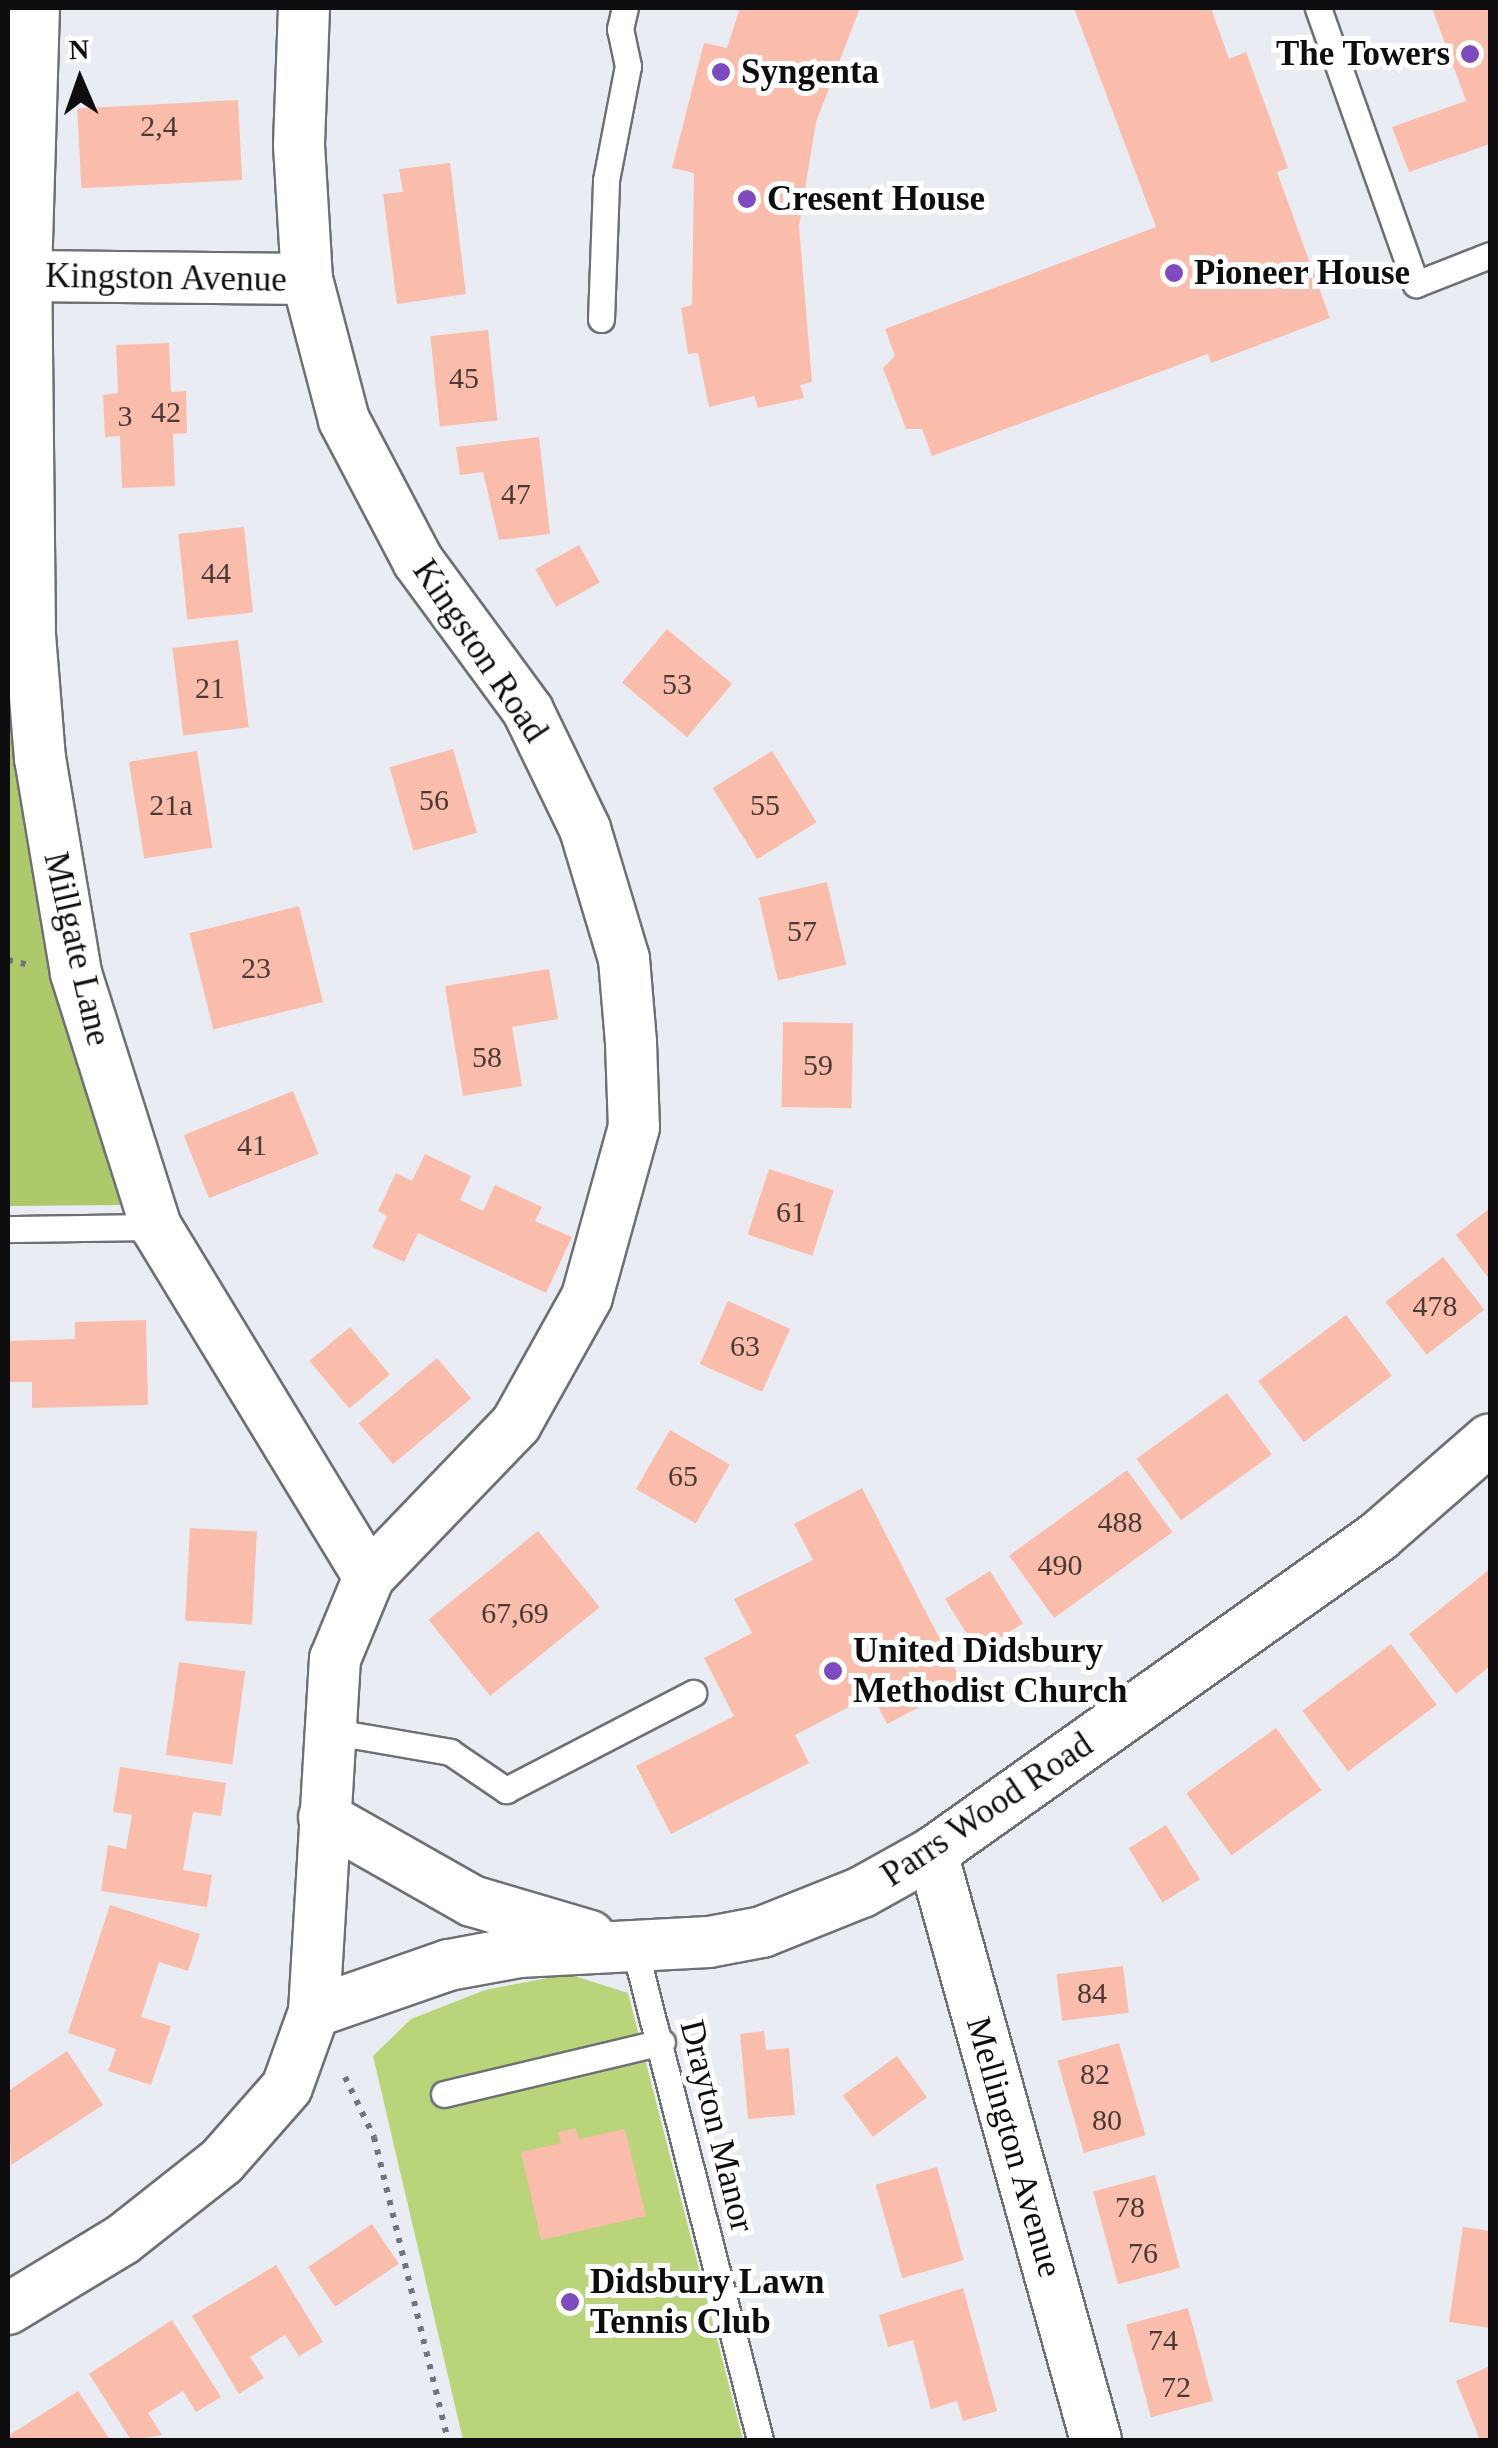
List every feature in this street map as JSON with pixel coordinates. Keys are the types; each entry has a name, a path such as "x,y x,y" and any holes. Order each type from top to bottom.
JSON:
{"street":[{"name":"Millgate Lane","path":"34,8 26,276 26,519 43,776 76,973 156,1227 368,1577"},
{"name":"Kingston Road","path":"304,8 299,145 307,280 344,420 418,560 528,711 585,829 624,959 631,1043 634,1127 587,1297 516,1424 368,1577"},
{"name":"Kingston Avenue","path":"26,276 307,280"},
{"name":"Parrs Wood Road","path":"314,2012 449,1966 520,1952 634,1946 762,1932 862,1892 932,1853 1379,1536 1490,1439"},
{"path":"8,2309 122,2240 222,2161 287,2087 314,2012 335,1659 368,1577"},
{"name":"Parrs Wood Road","path":"324,1817 472,1901 634,1946"},
{"name":"Mellington Avenue","path":"932,1853 1096,2440"}],"lane":[{"path":"601,319 606,180 628,66 620,29 625,8"},
{"path":"1318,8 1416,284 1490,255"},
{"path":"8,1229 156,1227"},
{"path":"329,1731 450,1752 506,1790 692,1694"},
{"name":"Drayton Manor","path":"634,1946 662,2042 760,2440"},
{"path":"444,2094 662,2042"}],"path":[{"path":"314,2012 374,2138 448,2440"}],"green space":[{"path":"8,642 34,876 70,1042 121,1205 8,1206"},
{"name":"Didsbury Lawn Tennis Club","path":"568,1974 628,1993 743,2440 463,2440 373,2056 411,2019 485,1990"}],"building":[{"name":"Cresent House","path":"740,8 860,8 816,122 799,226 812,382 800,385 804,398 758,408 754,396 709,407 698,353 688,354 681,308 692,305 694,173 672,168 704,43 727,48"},
{"name":"Pioneer House","path":"1074,8 1211,8 1229,59 1246,52 1288,168 1277,172 1330,318 1211,363 1208,354 932,456 922,429 906,429 883,368 895,356 885,329 1156,227"},
{"name":"The Towers","path":"1432,8 1490,8 1490,144 1409,172 1392,127 1466,101"},
{"path":"238,100 242,180 81,188 77,108"},
{"path":"450,163 466,294 397,304 383,194 403,192 399,169"},
{"path":"488,330 498,421 440,427 430,336"},
{"path":"169,343 171,392 186,391 187,433 173,434 175,486 122,488 120,436 105,437 103,395 118,393 116,345"},
{"path":"539,437 550,534 499,540 483,472 460,475 456,447"},
{"path":"244,527 253,613 187,619 178,534"},
{"path":"579,545 600,583 556,607 535,569"},
{"path":"667,629 732,684 687,737 622,683"},
{"path":"238,640 249,727 183,735 172,648"},
{"path":"453,749 477,833 414,851 390,767"},
{"path":"197,751 212,848 144,859 129,762"},
{"path":"772,751 817,822 757,859 713,788"},
{"path":"827,882 846,965 778,981 759,898"},
{"path":"299,906 323,1002 213,1029 189,933"},
{"path":"549,969 558,1019 512,1027 522,1086 463,1096 445,986"},
{"path":"783,1022 853,1023 852,1108 782,1107"},
{"path":"293,1091 318,1154 209,1198 184,1135"},
{"path":"425,1154 471,1176 460,1200 483,1211 495,1185 542,1207 535,1221 572,1237 546,1293 418,1233 404,1262 372,1247 387,1216 378,1211 396,1173 412,1181"},
{"path":"769,1169 834,1190 812,1256 748,1235"},
{"path":"1490,1208 1490,1280 1456,1235"},
{"path":"1443,1257 1484,1310 1427,1355 1385,1302"},
{"path":"728,1301 790,1329 762,1392 700,1364"},
{"path":"1346,1315 1392,1376 1304,1442 1258,1381"},
{"path":"146,1320 148,1405 32,1408 32,1382 8,1382 8,1341 75,1339 75,1322"},
{"path":"350,1327 390,1374 349,1409 309,1361"},
{"path":"437,1358 471,1399 393,1464 359,1424"},
{"path":"1227,1393 1272,1454 1181,1520 1136,1459"},
{"path":"670,1430 730,1464 696,1523 636,1489"},
{"path":"1127,1470 1172,1532 1054,1618 1009,1556"},
{"name":"United Didsbury Methodist Church","path":"862,1488 963,1684 887,1724 872,1695 795,1735 809,1763 671,1834 636,1766 734,1716 704,1658 752,1633 734,1599 813,1560 794,1524"},
{"path":"190,1528 257,1532 252,1624 185,1621"},
{"path":"538,1531 600,1607 490,1696 428,1620"},
{"path":"1490,1569 1490,1666 1456,1694 1409,1634"},
{"path":"990,1571 1023,1624 978,1652 945,1599"},
{"path":"1391,1644 1437,1705 1348,1771 1302,1711"},
{"path":"179,1662 245,1671 232,1764 166,1755"},
{"path":"1276,1728 1321,1790 1231,1856 1186,1793"},
{"path":"120,1767 226,1783 221,1816 193,1812 183,1870 212,1875 207,1907 101,1891 108,1845 126,1849 132,1815 113,1812"},
{"path":"1166,1825 1200,1879 1163,1903 1129,1848"},
{"path":"110,1905 200,1934 188,1971 159,1962 141,2017 171,2026 151,2085 108,2071 116,2049 68,2033"},
{"path":"1123,1966 1129,2013 1062,2021 1056,1974"},
{"path":"764,2031 766,2050 789,2048 795,2115 748,2119 740,2034"},
{"path":"1119,2043 1145,2135 1084,2153 1057,2061"},
{"path":"67,2051 103,2105 11,2165 8,2091"},
{"path":"897,2056 927,2097 873,2137 843,2095"},
{"path":"576,2128 579,2139 625,2129 646,2216 541,2240 521,2152 561,2143 558,2132"},
{"path":"937,2167 964,2260 902,2278 875,2185"},
{"path":"1155,2175 1180,2268 1118,2284 1093,2192"},
{"path":"372,2224 399,2264 335,2307 308,2267"},
{"path":"1463,2227 1490,2231 1490,2328 1449,2322"},
{"path":"276,2265 323,2342 299,2356 285,2335 250,2357 264,2378 239,2394 192,2316"},
{"path":"963,2288 997,2411 963,2421 957,2401 931,2409 913,2340 888,2347 879,2315"},
{"path":"1188,2308 1213,2401 1151,2417 1126,2325"},
{"path":"172,2320 221,2397 196,2412 183,2391 148,2413 162,2435 131,2440 89,2374"},
{"path":"1490,2366 1490,2440 1480,2440 1456,2381"},
{"path":"78,2391 110,2440 8,2440 8,2436"}],"place":[{"name":"The Towers","path":"1470,54"},
{"name":"Syngenta","path":"721,72"},
{"name":"Cresent House","path":"747,199"},
{"name":"Pioneer House","path":"1174,273"},
{"name":"United Didsbury Methodist Church","path":"833,1671"},
{"name":"Didsbury Lawn Tennis Club","path":"570,2302"}]}
